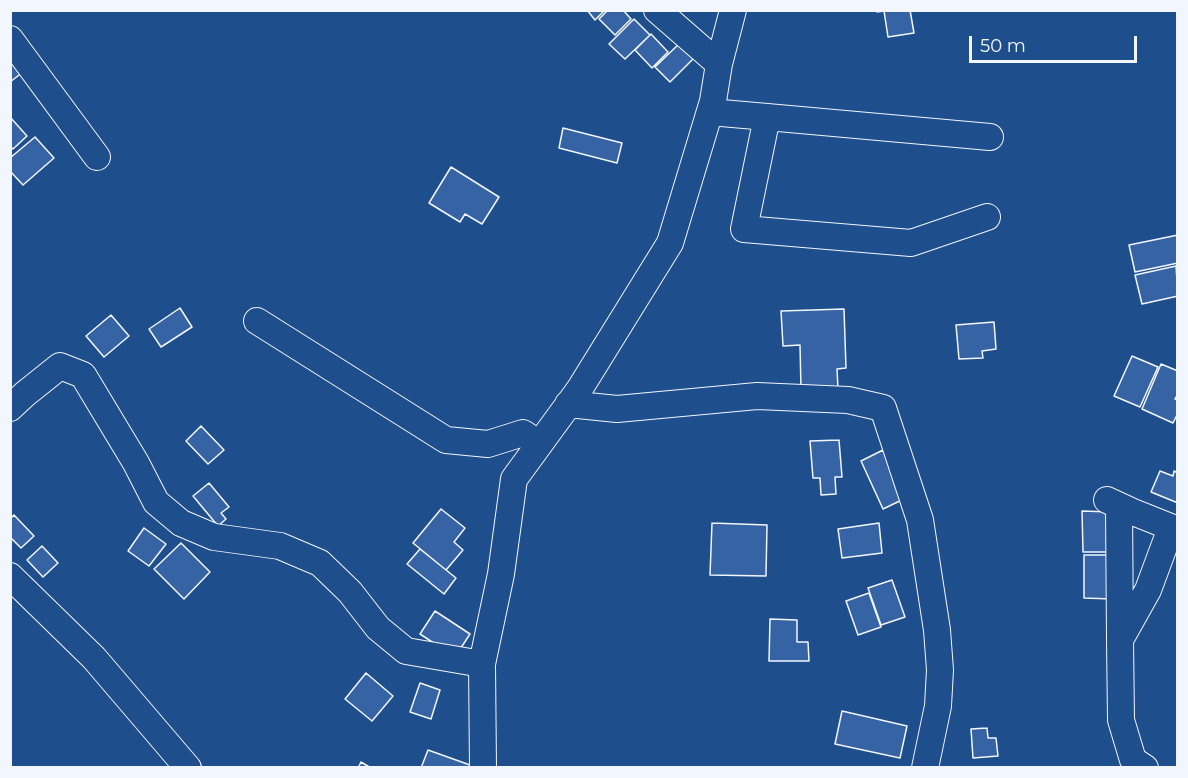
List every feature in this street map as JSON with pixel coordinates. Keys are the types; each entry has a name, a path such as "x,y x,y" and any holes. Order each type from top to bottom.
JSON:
{"street":[{"path":"657,10 719,64"},
{"path":"483,768 482,664 501,574 514,479 579,390 670,243 713,101 719,64 733,10"},
{"path":"10,39 97,157"},
{"path":"710,112 990,136"},
{"path":"767,117 744,229 911,243 987,217"},
{"path":"257,321 446,440 488,444 523,433 539,444"},
{"path":"10,408 60,366 83,375 136,463 156,502 181,523 214,537 280,546 320,563 350,592 378,628 406,651 482,664"},
{"path":"568,404 617,409 758,396 848,400 883,408 920,520 937,630 940,670 938,706 925,768"},
{"path":"1120,640 1148,590 1174,529 1113,503 1120,640 1121,720 1138,765"},
{"path":"10,576 94,658 188,768"}],"building":[{"path":"587,10 605,10 595,20"},
{"path":"608,10 623,10 631,19 615,35 599,19"},
{"path":"877,10 910,10 914,33 888,37 884,11 877,12"},
{"path":"634,19 650,35 625,59 609,44"},
{"path":"651,34 668,52 652,68 635,50"},
{"path":"681,42 695,57 670,82 655,67"},
{"path":"10,56 23,72 10,82"},
{"path":"10,117 27,136 13,149 10,146"},
{"path":"563,128 622,143 617,163 559,148"},
{"path":"35,137 54,158 23,185 10,171 10,158"},
{"path":"451,167 499,197 482,224 465,214 460,222 429,203"},
{"path":"1178,235 1178,263 1135,272 1129,245"},
{"path":"1176,266 1178,296 1142,304 1135,275"},
{"path":"180,308 192,327 161,347 149,329"},
{"path":"844,309 846,368 837,369 838,389 801,390 800,345 783,346 781,311"},
{"path":"111,315 129,336 104,357 86,336"},
{"path":"994,322 996,349 982,351 983,358 959,359 956,325"},
{"path":"1132,356 1158,367 1140,407 1114,396"},
{"path":"1161,364 1178,371 1178,394 1175,399 1178,400 1178,413 1173,423 1142,409"},
{"path":"201,426 224,450 208,464 186,441"},
{"path":"839,440 842,477 835,477 836,494 821,495 820,478 813,478 810,441"},
{"path":"883,450 906,498 883,509 861,461"},
{"path":"1160,471 1173,476 1174,471 1178,473 1178,503 1151,492"},
{"path":"209,483 229,507 221,513 226,519 218,526 193,496"},
{"path":"441,509 465,528 454,542 463,550 446,570 413,543"},
{"path":"1082,511 1111,512 1111,552 1083,552"},
{"path":"14,515 34,536 21,548 10,537 10,519"},
{"path":"712,523 767,525 766,576 710,575"},
{"path":"879,523 882,553 842,558 838,529"},
{"path":"144,528 166,544 149,566 128,551"},
{"path":"181,543 210,572 184,599 154,569"},
{"path":"42,546 58,563 43,577 27,560"},
{"path":"420,549 456,578 444,594 407,564"},
{"path":"1084,555 1112,555 1112,599 1084,598"},
{"path":"892,580 905,617 881,625 868,588"},
{"path":"869,593 881,627 858,635 846,601"},
{"path":"435,611 470,634 455,657 420,634"},
{"path":"770,619 797,620 797,642 808,642 809,661 769,661"},
{"path":"366,673 393,696 372,721 345,699"},
{"path":"420,683 440,690 431,719 410,712"},
{"path":"842,711 907,726 900,758 835,744"},
{"path":"987,728 988,738 996,738 998,756 973,758 971,729"},
{"path":"428,750 470,765 469,768 421,768"},
{"path":"361,762 371,768 358,768"}]}
